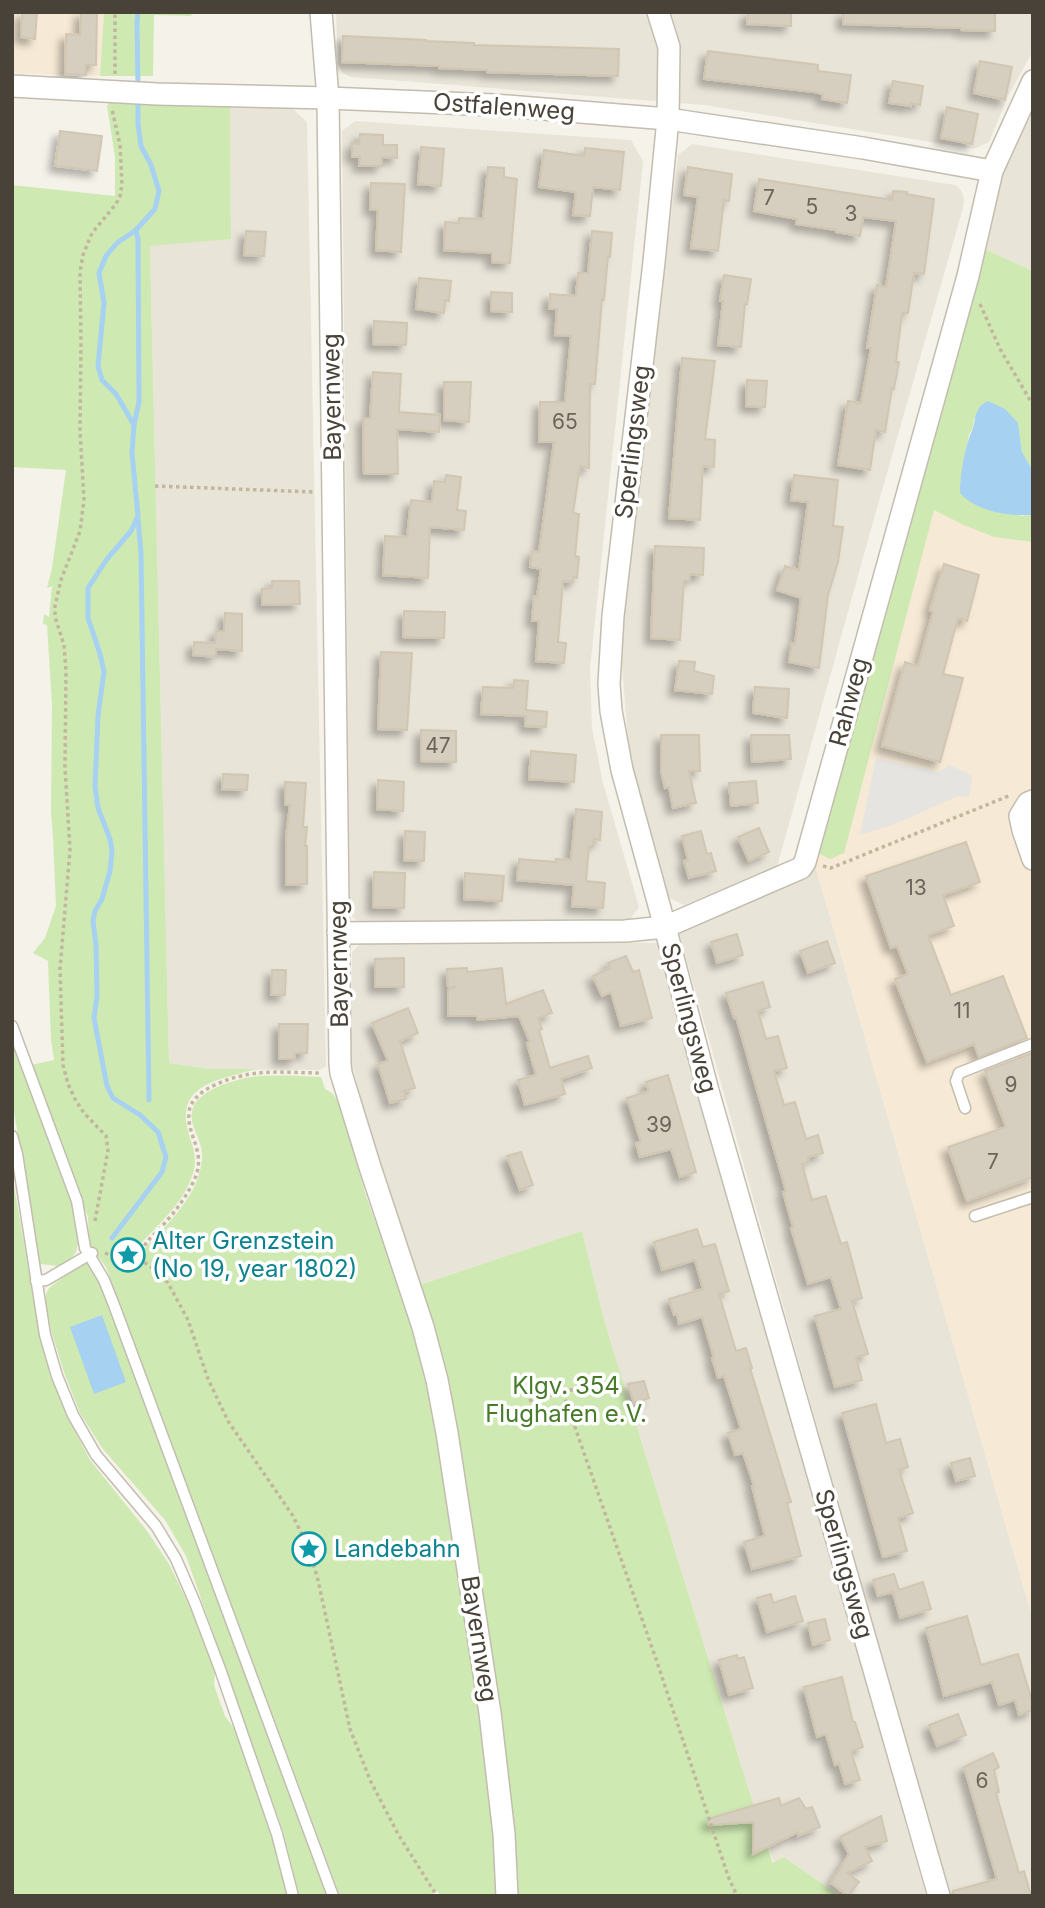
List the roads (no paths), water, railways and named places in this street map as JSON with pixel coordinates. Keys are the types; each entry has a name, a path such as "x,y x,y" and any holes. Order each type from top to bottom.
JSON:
{"street":[{"name":"Bayernweg","path":"321,12 328,98 341,1073 423,1327 445,1420 490,1713 503,1823 507,1896"},
{"name":"Sperlingsweg","path":"658,12 669,47 668,119 612,616 609,684 611,711 622,770 708,1091 939,1896"},
{"name":"Rahweg","path":"665,927 795,871 805,862 968,276 992,171 1033,81"},
{"name":"Ostfalenweg","path":"12,86 494,105 668,119 863,148 992,171"},
{"path":"1023,797 1028,803 1020,816 1033,859"},
{"path":"338,933 625,931 665,927"}],"lane":[{"path":"12,1026 76,1201 83,1240 94,1252 333,1896"},
{"path":"965,1108 956,1081 959,1073 1033,1044"},
{"path":"12,1136 45,1335 57,1376 73,1415 96,1455 156,1526 176,1559 195,1603 277,1834 293,1896"},
{"path":"975,1216 1033,1197"},
{"path":"36,1281 46,1280 94,1252"}],"water":[{"path":"988,401 1005,409 1018,423 1022,452 1033,471 1033,515 1013,515 984,509 960,493 964,460 975,416 982,404"},
{"path":"102,1315 126,1382 94,1394 70,1327"}],"waterway":[{"path":"138,12 138,89"},
{"path":"112,1238 162,1172 166,1157 158,1132 140,1115 113,1098 107,1086 94,1018 97,996 93,921 110,871 112,850 98,808 95,787 98,715 104,672 88,618 88,588 107,559 131,531 138,516 132,453 134,425 116,394 102,380 98,366 104,303 99,273 106,256 117,243 136,230 155,209 159,191 151,165 141,146 138,99"},
{"path":"134,425 139,402 136,230"},
{"path":"138,519 141,553 149,1100"}],"place":[{"name":"Alter Grenzstein (No 19, year 1802)","path":"128,1255"},
{"name":"Landebahn","path":"309,1549"}],"park label":[{"name":"Klgv. 354 Flughafen e.V.","path":"566,1400"}]}
